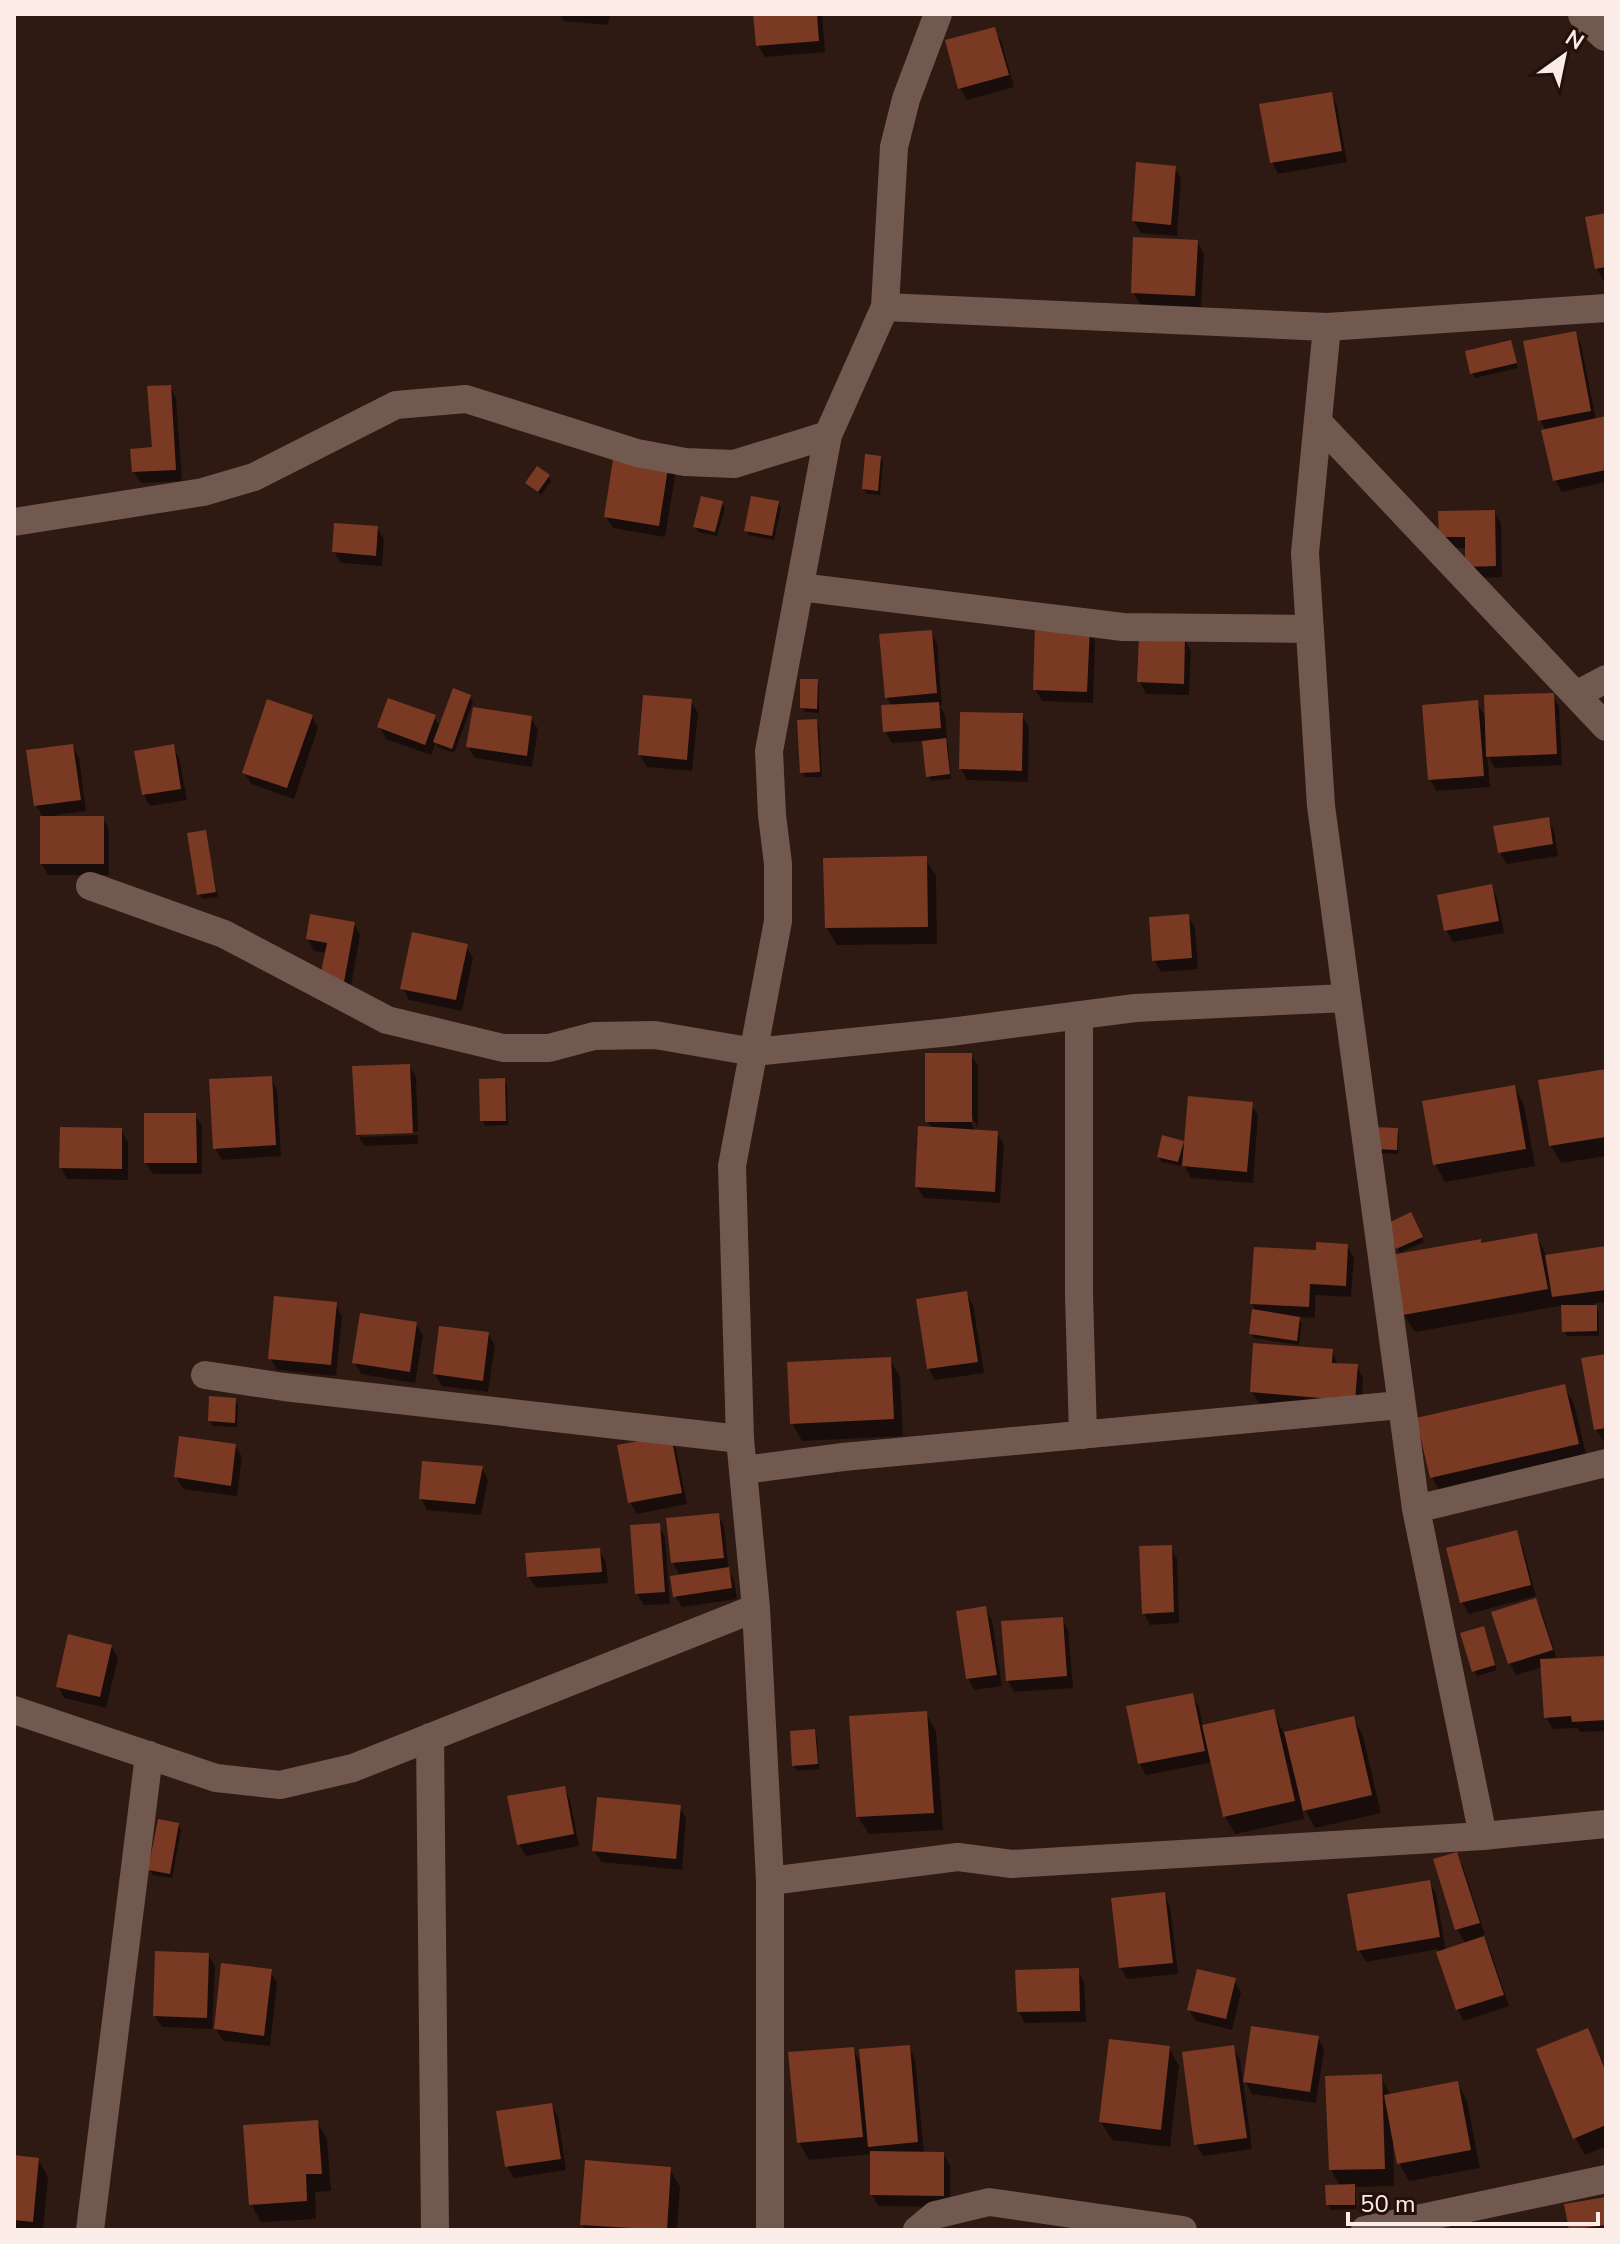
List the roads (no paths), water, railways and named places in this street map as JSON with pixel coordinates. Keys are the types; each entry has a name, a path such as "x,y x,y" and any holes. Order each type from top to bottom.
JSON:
{"street":[{"path":"770,2230 770,1881 756,1608 740,1439 732,1166 778,921 778,864 769,751 828,435 885,307 894,147 906,99 938,14"},
{"path":"1586,14 1606,33"},
{"path":"885,307 1327,327 1606,308"},
{"path":"1327,327 1305,553 1321,806 1416,1509 1483,1836"},
{"path":"14,522 203,492 254,477 396,405 466,399 637,453 685,462 734,464 828,435"},
{"path":"1318,422 1606,727"},
{"path":"800,587 1123,627 1310,629"},
{"path":"1576,695 1606,679"},
{"path":"90,886 224,934 387,1020 503,1048 549,1048 594,1036 655,1035 754,1052 950,1032 1135,1008 1346,998"},
{"path":"1079,1016 1079,1294 1083,1435"},
{"path":"205,1375 284,1387 740,1439"},
{"path":"743,1470 843,1457 1400,1405"},
{"path":"1367,1408 1406,1444"},
{"path":"1416,1509 1606,1463"},
{"path":"14,1710 216,1778 280,1785 353,1768 756,1608"},
{"path":"430,1737 435,2230"},
{"path":"90,2230 149,1755"},
{"path":"770,1881 958,1857 1012,1864 1483,1836 1606,1824"},
{"path":"1365,2230 1606,2179"},
{"path":"917,2230 935,2215 989,2202 1183,2230"}]}
